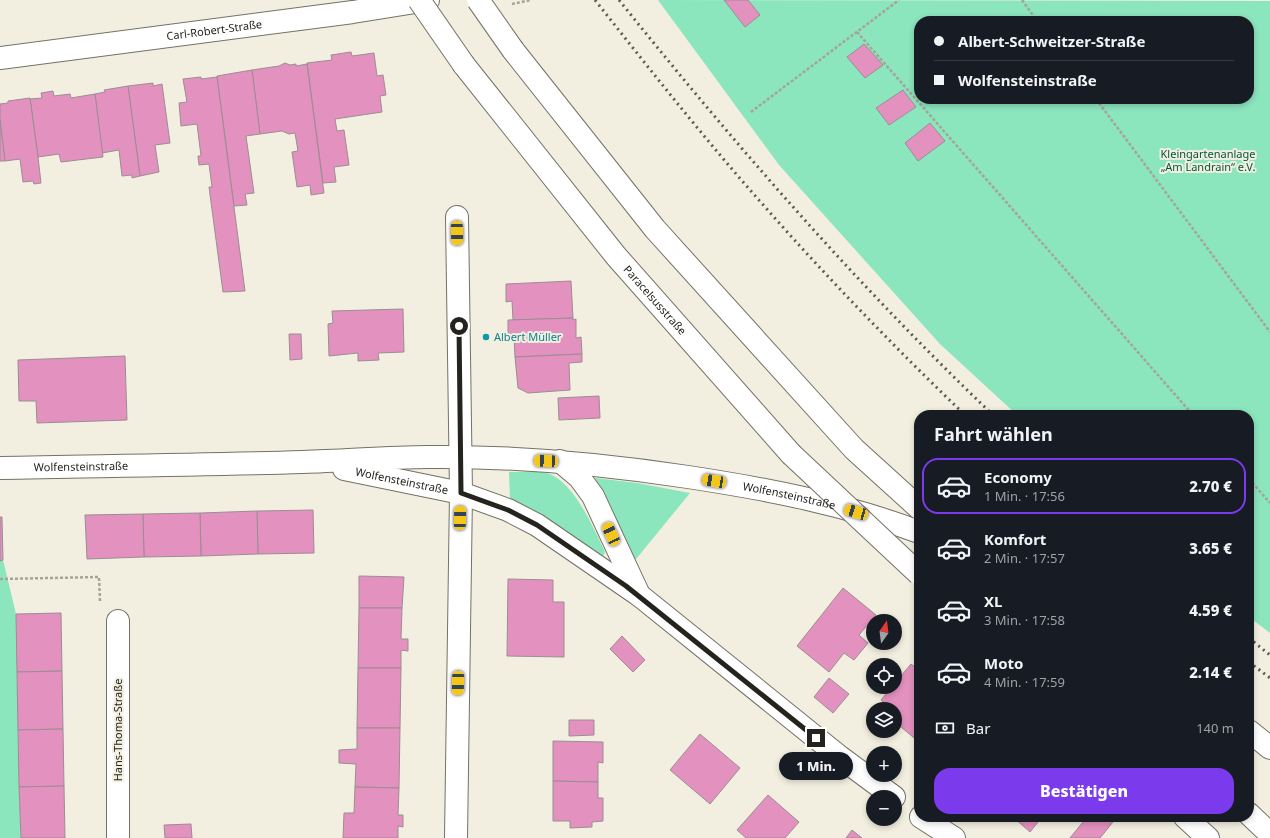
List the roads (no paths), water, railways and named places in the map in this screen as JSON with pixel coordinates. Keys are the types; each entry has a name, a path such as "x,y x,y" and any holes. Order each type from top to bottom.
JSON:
{"main road":[{"name":"Paracelsusstraße","path":"419,0 464,65 616,256 791,454 914,569"},
{"name":"Carl-Robert-Straße","path":"0,58 366,10 428,0"},
{"path":"478,0 513,50 655,229 854,449 914,503"},
{"path":"456,838 461,493 457,217"},
{"name":"Wolfensteinstraße","path":"0,468 305,462 428,457 560,461 667,474 813,500 898,524 914,530"},
{"name":"Wolfensteinstraße","path":"560,461 579,477 593,496 639,595"},
{"name":"Wolfensteinstraße","path":"305,462 425,484 461,493 508,510 537,525 639,595 840,757 885,790"},
{"name":"Hans-Thoma-Straße","path":"118,621 118,838"},
{"path":"1254,735 1270,748"},
{"name":"Wolfensteinstraße","path":"902,803 914,812"},
{"path":"1254,819 1270,834"},
{"name":"Wolfensteinstraße","path":"929,822 954,838"},
{"path":"1190,822 1208,838"}],"railway":[{"path":"595,0 687,115 770,213 852,302 960,410"},
{"path":"619,0 708,108 799,214 894,316 988,410"},
{"path":"1254,642 1270,655"},
{"path":"1254,666 1270,678"}],"place":[{"name":"Albert Müller","path":"486,337"}],"park label":[{"name":"Kleingartenanlage „Am Landrain“ e.V.","path":"1208,160"}]}
